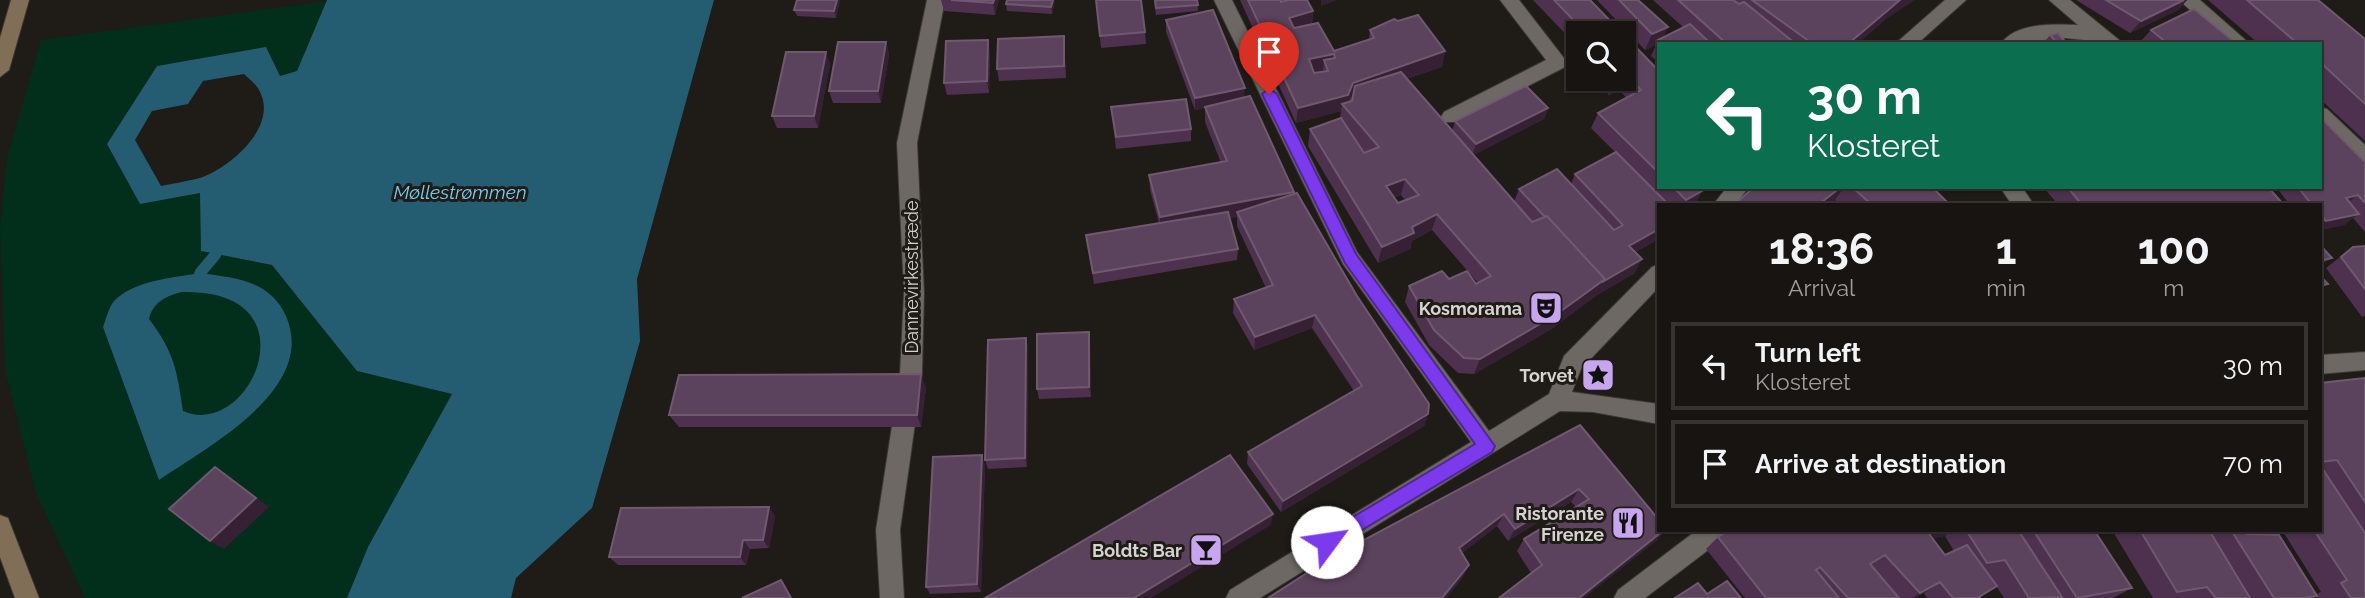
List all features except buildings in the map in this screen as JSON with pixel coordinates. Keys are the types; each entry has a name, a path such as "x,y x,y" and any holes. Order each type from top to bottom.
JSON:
{"street":[{"path":"0,69 20,0"},
{"name":"Dannevirkestræde","path":"892,598 888,530 911,374 914,293 906,143 936,0"},
{"path":"1223,0 1350,258 1486,446"},
{"path":"1451,117 1558,62 1509,0"},
{"path":"1906,42 1957,0"},
{"path":"2059,0 2107,38"},
{"path":"2188,0 2239,42"},
{"path":"2012,42 2020,36 2059,32 2107,38"},
{"path":"2322,116 2365,158"},
{"path":"1725,203 1737,189"},
{"path":"2012,189 2022,203"},
{"path":"1558,401 1572,363 1657,275"},
{"path":"2322,365 2365,361"},
{"path":"1238,598 1558,401 1593,402 1657,414"},
{"path":"0,526 27,598"},
{"path":"1626,598 1713,532"}],"green space":[{"path":"327,1 297,71 280,76 157,66 107,144 140,204 200,193 202,251 272,265 357,371 453,394 368,547 347,598 85,598 36,493 5,371 0,227 7,158 41,40"}],"water":[{"name":"Møllestrømmen","path":"327,0 714,0 637,279 640,341 592,508 516,578 511,598 347,598 368,547 452,394 357,371 272,265 201,251 200,193 140,204 107,144 157,66 266,47 280,76 297,71","holes":["244,74 258,88 264,103 263,117 250,142 227,163 203,177 161,186 135,140 152,111 188,104 203,81"]},
{"path":"200,273 238,279 271,295 286,316 292,343 286,368 273,391 253,413 204,451 159,480 103,327 114,301 132,288","holes":["182,292 224,297 249,313 260,336 259,361 248,385 231,404 208,414 183,411 173,362 149,319 151,313 161,301"]}],"waterway":[{"path":"200,273 216,254"}],"place":[{"name":"Kosmorama","path":"1546,308"},
{"name":"Torvet","path":"1598,375"},
{"name":"Ristorante Firenze","path":"1628,523"},
{"name":"Boldts Bar","path":"1206,550"}],"route":[{"path":"1269,94 1350,258 1486,446 1327,542"}]}
